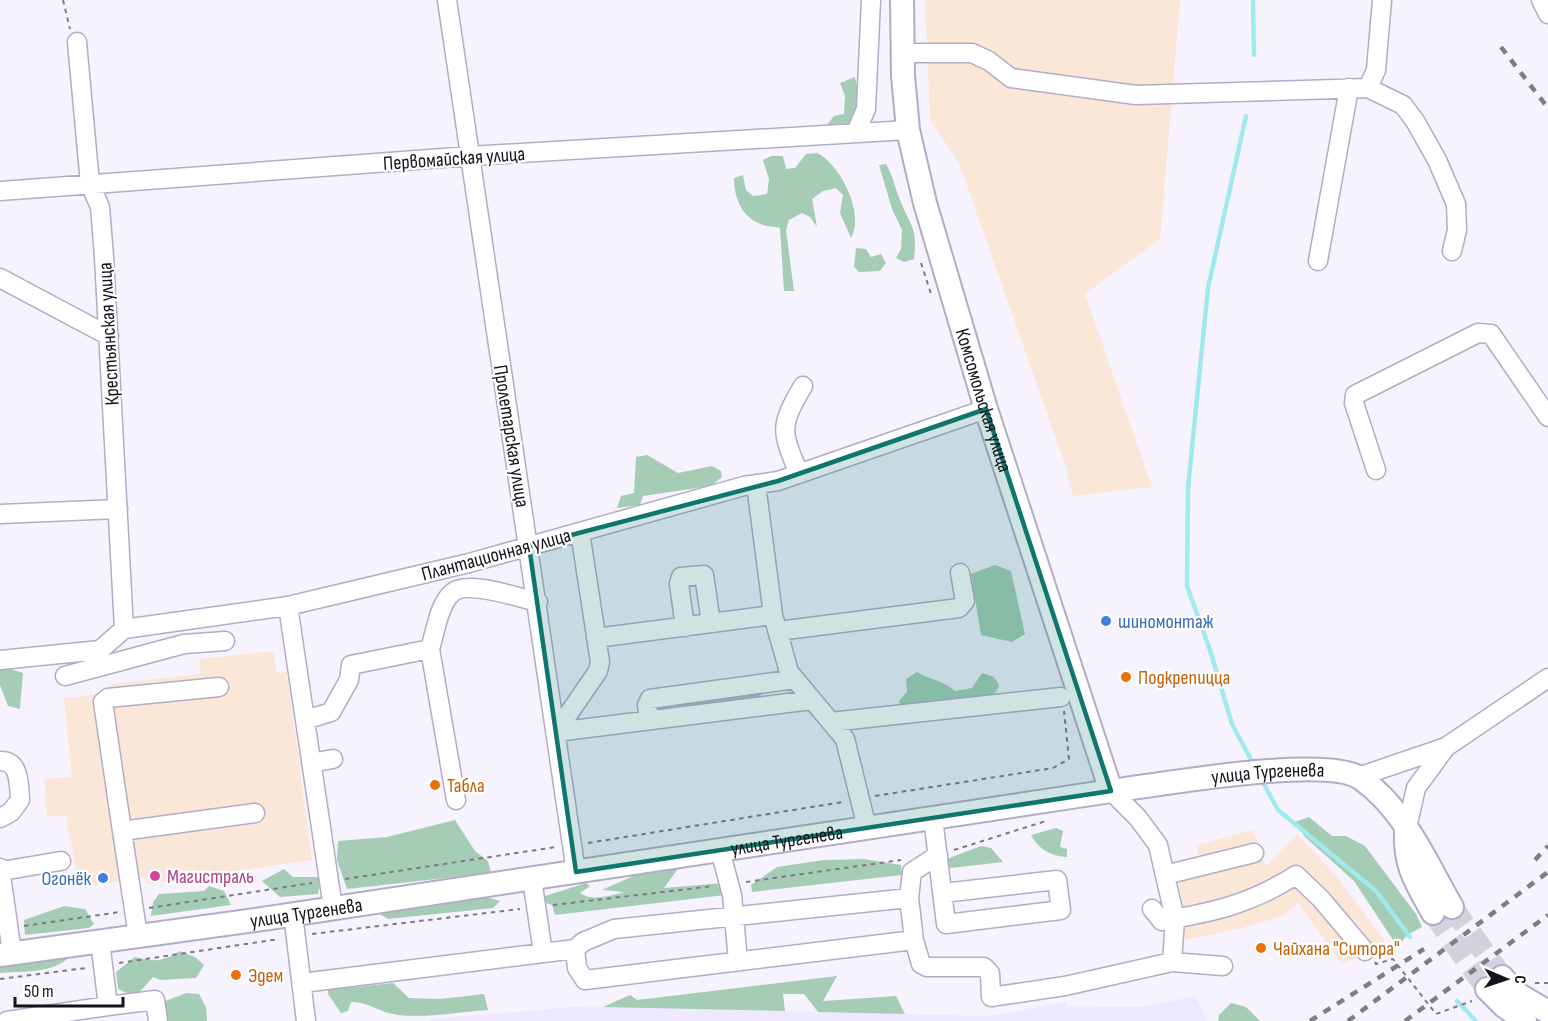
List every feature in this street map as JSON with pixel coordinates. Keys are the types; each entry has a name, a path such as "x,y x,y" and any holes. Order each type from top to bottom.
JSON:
{"main road":[{"name":"Комсомольская улица","path":"902,0 908,130 928,214 986,409 1111,791"},
{"name":"улица Тургенева","path":"6,954 532,879 1111,791 1249,773 1327,769 1358,777"},
{"path":"1358,777 1386,800 1407,828 1442,910"},
{"path":"1489,988 1516,993 1548,1012"},
{"path":"1489,988 1504,1006 1525,1021"}],"street":[{"name":"Пролетарская улица","path":"447,0 538,602 576,872"},
{"path":"856,132 866,109 871,0"},
{"path":"1318,261 1359,88 1377,64 1382,0"},
{"path":"1541,0 1548,14"},
{"name":"Крестьянская улица","path":"77,42 90,184 100,207 109,336 123,629"},
{"path":"903,53 972,53 989,61 1011,78 1136,95 1359,88 1403,105 1415,121 1437,160 1456,204 1457,230 1452,251"},
{"name":"Первомайская улица","path":"0,191 470,156 908,130"},
{"path":"0,278 109,336"},
{"path":"1376,470 1354,403 1355,396 1478,333 1491,334 1548,417"},
{"path":"803,386 785,418 784,439 805,477"},
{"name":"Плантационная улица","path":"123,629 288,606 469,563 756,484 805,477 986,409"},
{"path":"756,484 776,623 789,672 845,740 867,828"},
{"path":"0,514 118,509"},
{"path":"556,732 598,671 600,662 580,532"},
{"path":"469,563 475,587"},
{"path":"596,638 711,623 776,623 959,608 965,601 960,573"},
{"path":"685,627 679,579 692,575 704,575 711,623"},
{"path":"456,800 430,649 443,606 451,593 459,588 475,587 538,602"},
{"path":"288,606 333,908"},
{"path":"167,623 175,647"},
{"path":"0,660 100,650 123,629"},
{"path":"65,676 175,647 225,641"},
{"path":"305,720 331,712 349,680 351,665 430,649"},
{"path":"1358,777 1446,747 1548,678"},
{"path":"649,720 647,705 650,699 795,679"},
{"path":"138,936 103,702 108,698 219,687"},
{"path":"831,722 1061,698"},
{"path":"556,732 812,700"},
{"path":"1407,828 1416,788 1446,747"},
{"path":"311,763 333,759"},
{"path":"0,761 11,763 15,768 20,801 11,812 0,818"},
{"path":"1111,791 1138,818 1158,845 1175,919 1172,962"},
{"path":"122,831 255,813"},
{"path":"933,818 946,924 1060,910 1057,880 943,893"},
{"path":"720,850 732,895 738,961"},
{"path":"1165,875 1254,853"},
{"path":"938,855 912,872 909,898 914,940 921,964 927,967 984,967 988,969 991,997 1065,986 1172,962 1223,966"},
{"path":"6,954 9,928 1,869 61,861"},
{"path":"1152,909 1162,921 1235,907 1274,889 1296,875 1321,898 1365,951"},
{"path":"532,879 543,953"},
{"path":"302,983 575,949 583,942 614,929 909,898"},
{"path":"293,914 306,1021"},
{"path":"575,949 577,968 585,980 914,940"},
{"path":"100,941 102,1012"},
{"path":"7,1021 102,1012 155,1000 158,1021"}],"path":[{"path":"63,0 70,30 77,42"},
{"path":"921,263 935,307"},
{"path":"9,928 572,844 1053,768 1069,759 1061,698"},
{"path":"1365,951 1376,964 1393,959 1436,1014 1489,988"},
{"path":"1531,982 1548,983"}],"highlighted area":[{"path":"986,409 1111,791 576,872 529,546 778,481"}],"shaded area":[{"path":"925,0 1180,0 1160,239 1085,294 1152,487 1073,496 1067,470 959,163 930,120"},
{"path":"274,651 277,673 287,672 312,860 146,884 145,877 79,888 66,815 47,817 44,779 72,777 64,698 113,693 112,684 201,674 199,659"},
{"path":"1253,830 1266,866 1297,834 1334,873 1385,941 1373,951 1342,964 1298,903 1283,916 1239,929 1185,940 1179,880 1204,875 1196,845"},
{"path":"1196,996 1207,1021 429,1021 429,1019 585,1006 988,1016 1066,1002 1066,1006 1142,1007"}],"green space":[{"path":"855,77 860,101 850,124 834,129 827,125 834,116 844,114 845,96 840,83"},
{"path":"817,153 826,159 842,179 853,204 855,228 851,238 840,213 843,195 836,188 823,191 812,199 817,227 810,217 802,213 789,220 786,230 794,291 784,291 780,228 763,225 748,217 737,199 734,178 743,175 746,190 753,196 767,194 769,179 763,160 771,156 783,156 786,169 795,168 806,154"},
{"path":"886,164 914,233 914,259 904,262 896,258 901,249 902,230 892,209 879,165"},
{"path":"856,248 866,249 871,257 881,254 886,263 880,271 859,272 854,267"},
{"path":"647,455 678,473 712,466 721,471 722,477 711,486 643,496 640,505 617,508 621,496 634,493 636,457"},
{"path":"995,565 1011,571 1025,634 1012,642 981,635 971,574"},
{"path":"11,669 23,673 20,709 8,706 0,685 0,670"},
{"path":"917,672 955,691 972,688 982,673 994,677 999,685 996,692 984,698 901,707 899,701 907,692 906,679"},
{"path":"765,691 755,700 655,712 660,704 673,708 687,701"},
{"path":"1309,817 1332,836 1346,836 1365,846 1416,914 1422,927 1409,934 1397,946 1354,881 1305,837 1295,822"},
{"path":"455,820 475,851 488,861 491,873 347,889 337,860 338,841 387,837"},
{"path":"1056,828 1063,831 1060,847 1067,849 1067,857 1046,851 1031,835"},
{"path":"981,846 991,848 1003,862 951,868 945,865 944,860"},
{"path":"864,859 901,865 902,875 752,892 751,885 777,867 824,860"},
{"path":"680,866 664,888 723,883 725,895 555,915 552,905 540,901 542,897 586,883 590,886 580,893 585,896 602,897 625,892 602,890 633,876"},
{"path":"284,869 293,877 321,877 318,894 280,897 262,881"},
{"path":"209,886 224,891 231,905 151,916 153,902 159,894 204,891"},
{"path":"487,897 500,901 493,908 388,919 380,914"},
{"path":"64,906 85,909 94,924 89,928 25,935 24,920"},
{"path":"180,951 195,957 204,965 196,978 161,980 153,977 135,997 118,989 116,972 135,957 158,960"},
{"path":"70,956 47,969 0,973 0,963"},
{"path":"837,976 823,1001 896,996 905,1014 818,1012 804,994 783,994 785,1011 603,1007 630,995 637,1000"},
{"path":"348,983 355,987 393,983 409,998 440,999 484,994 488,1010 410,1016 392,1014 351,1002 348,1011 341,1013 328,994 328,988"},
{"path":"186,993 199,994 206,1007 207,1021 150,1021 146,1015 163,1002"},
{"path":"1231,1003 1246,1007 1260,1021 1218,1021 1219,1015"}],"waterway":[{"path":"1253,0 1254,55"},
{"path":"1246,116 1208,288 1188,488 1187,586 1210,650 1232,724 1255,767"},
{"path":"1261,779 1278,810 1376,891 1410,937"},
{"path":"1457,1001 1476,1021"}],"tunnel":[{"path":"1452,907 1502,977"},
{"path":"1433,913 1487,989"}],"railway":[{"path":"1501,47 1548,108"},
{"path":"1535,860 1548,846"},
{"path":"1348,1021 1548,872"},
{"path":"1405,1021 1548,915"},
{"path":"1310,1021 1424,949"}],"place":[{"name":"шиномонтаж","path":"1106,621"},
{"name":"Подкрепицца","path":"1126,677"},
{"name":"Табла","path":"435,785"},
{"name":"Магистраль","path":"155,876"},
{"name":"Огонёк","path":"103,878"},
{"name":"Чайхана \"Ситора\"","path":"1261,948"},
{"name":"Эдем","path":"236,975"}]}
